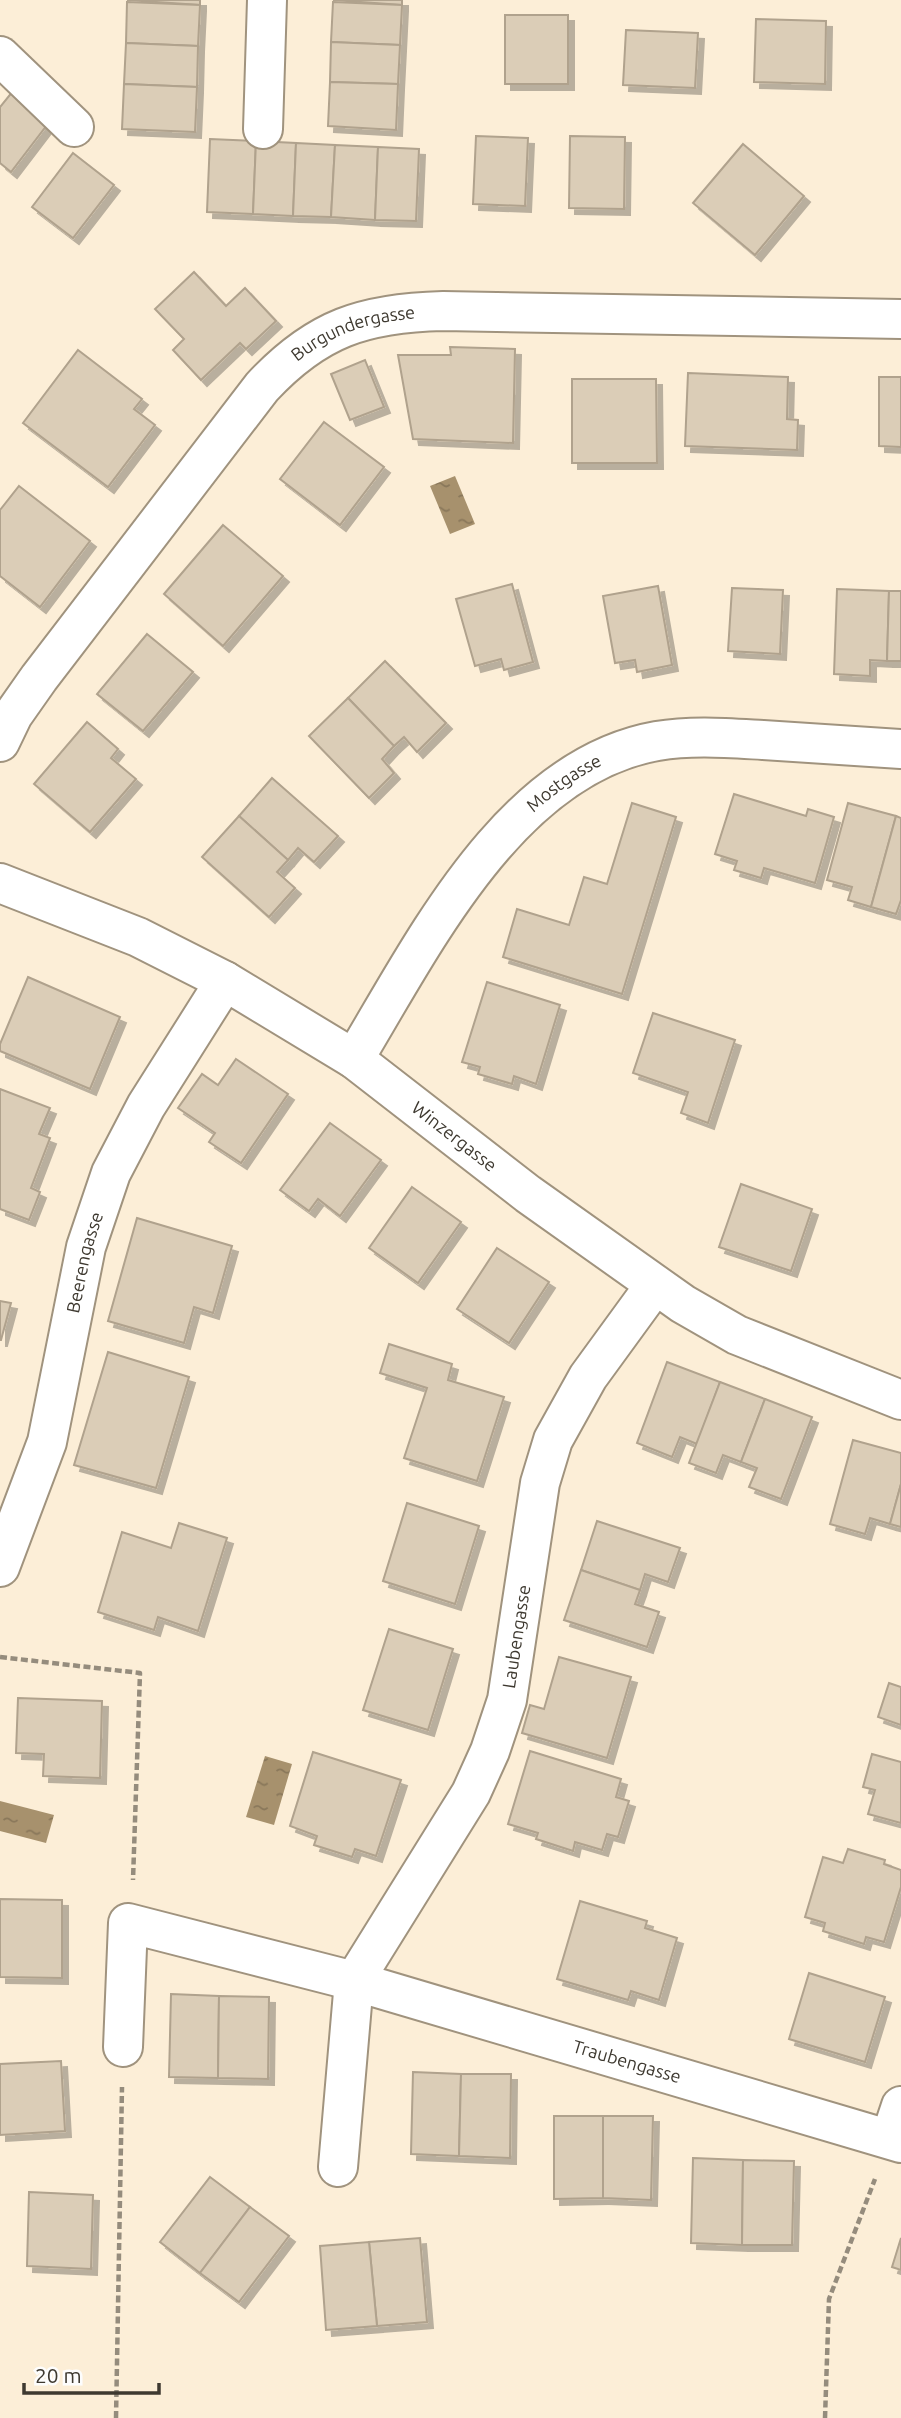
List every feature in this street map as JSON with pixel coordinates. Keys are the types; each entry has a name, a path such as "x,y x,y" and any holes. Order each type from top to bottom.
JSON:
{"street":[{"path":"263,129 267,0"},
{"path":"0,56 74,127"},
{"name":"Burgundergasse","path":"0,742 13,715 39,678 262,387 285,363 328,332 373,317 433,311 901,319"},
{"name":"Mostgasse","path":"354,1059 429,935 488,853 553,790 586,766 630,747 684,738 901,749"},
{"name":"Winzergasse","path":"0,883 138,937 225,981 354,1059 528,1194 655,1286 737,1335 901,1400"},
{"name":"Beerengasse","path":"0,1567 47,1442 86,1247 111,1173 146,1105 225,981"},
{"name":"Laubengasse","path":"354,1981 471,1793 490,1751 507,1700 540,1483 553,1440 588,1377 655,1286"},
{"path":"123,2048 128,1923"},
{"name":"Traubengasse","path":"128,1923 354,1981 897,2130"},
{"path":"338,2167 354,1981"}],"path":[{"path":"0,1657 140,1673 134,1872 128,1923"},
{"path":"116,2418 123,2048"},
{"path":"825,2418 828,2299 897,2130"}],"water":[{"path":"455,476 475,524 450,534 430,486"},
{"path":"265,1756 292,1764 274,1825 246,1817"},
{"path":"0,1801 54,1815 46,1843 0,1831"}],"building":[{"path":"127,0 200,0 200,5"},
{"path":"333,0 402,0 402,5"},
{"path":"127,2 200,5 198,46 126,43"},
{"path":"333,2 402,5 400,45 331,42"},
{"path":"505,15 568,15 568,84 505,84"},
{"path":"756,19 826,21 825,84 754,82"},
{"path":"626,30 698,33 695,88 623,85"},
{"path":"331,42 400,45 398,84 330,82"},
{"path":"126,43 198,46 197,87 124,84"},
{"path":"330,82 398,84 396,130 328,126"},
{"path":"124,84 197,87 195,132 122,129"},
{"path":"13,91 50,121 11,172 0,163 0,107"},
{"path":"476,136 528,138 525,206 473,204"},
{"path":"570,136 625,137 624,209 569,208"},
{"path":"210,139 256,141 253,214 207,212"},
{"path":"256,141 296,143 293,216 253,214"},
{"path":"296,143 335,145 331,217 293,216"},
{"path":"743,144 804,196 755,255 693,203"},
{"path":"335,145 378,147 375,220 331,217"},
{"path":"378,147 419,149 416,221 375,220"},
{"path":"73,153 114,185 73,238 32,207"},
{"path":"194,272 226,306 245,288 276,321 246,349 240,343 201,380 173,350 184,339 155,309"},
{"path":"450,347 515,349 513,443 413,439 398,355 451,355"},
{"path":"78,350 142,399 134,409 155,425 108,487 23,423"},
{"path":"365,360 384,407 350,420 331,374"},
{"path":"688,373 788,377 787,419 798,420 797,450 685,446"},
{"path":"879,377 901,377 901,447 879,446"},
{"path":"572,379 656,379 657,463 572,463"},
{"path":"324,422 384,467 340,525 280,479"},
{"path":"19,486 90,541 40,607 0,576 0,510"},
{"path":"223,525 283,576 223,646 164,594"},
{"path":"512,584 533,662 504,670 501,659 475,666 456,599"},
{"path":"658,586 672,665 637,672 635,660 615,663 603,596"},
{"path":"732,588 783,590 780,654 728,651"},
{"path":"837,589 889,591 887,661 870,660 870,676 834,674"},
{"path":"889,591 901,591 901,661 887,661"},
{"path":"147,634 193,672 143,731 97,694"},
{"path":"385,661 446,723 417,752 404,737 394,746 348,698"},
{"path":"348,698 394,746 382,759 394,773 369,798 309,736"},
{"path":"87,722 118,749 111,758 136,779 90,832 34,784"},
{"path":"272,778 338,836 314,862 298,848 288,860 239,816"},
{"path":"734,794 806,816 808,809 834,817 815,883 764,868 761,878 734,870 737,861 715,854"},
{"path":"632,803 676,817 622,994 503,957 517,909 569,925 584,877 607,884"},
{"path":"848,803 896,816 871,907 848,900 852,887 827,880"},
{"path":"239,816 288,860 277,872 295,888 269,917 202,857"},
{"path":"896,816 901,818 901,900 896,914 871,907"},
{"path":"28,977 120,1017 90,1089 0,1051 0,1044"},
{"path":"487,982 560,1005 536,1084 514,1076 512,1084 478,1074 480,1067 462,1062"},
{"path":"653,1013 735,1040 708,1123 681,1113 688,1092 633,1073"},
{"path":"236,1059 288,1094 241,1163 209,1142 215,1133 178,1108 202,1074 218,1085"},
{"path":"0,1089 50,1108 39,1134 50,1138 31,1188 40,1192 29,1220 0,1209"},
{"path":"330,1123 381,1160 340,1216 318,1199 309,1211 280,1190"},
{"path":"741,1184 812,1209 791,1271 719,1247"},
{"path":"412,1187 461,1222 418,1283 369,1248"},
{"path":"137,1218 232,1246 213,1313 194,1307 184,1343 108,1321"},
{"path":"497,1248 549,1282 509,1343 457,1309"},
{"path":"0,1301 11,1303 1,1340 0,1340"},
{"path":"389,1344 452,1364 448,1380 504,1397 477,1481 404,1458 427,1388 380,1373"},
{"path":"108,1352 189,1377 156,1488 74,1465"},
{"path":"667,1362 720,1382 697,1444 680,1437 672,1457 637,1443"},
{"path":"720,1382 765,1399 741,1462 723,1455 716,1473 689,1463"},
{"path":"765,1399 812,1417 781,1499 749,1487 757,1468 741,1462"},
{"path":"853,1440 901,1453 901,1484 890,1524 870,1518 865,1534 830,1524"},
{"path":"901,1484 901,1527 890,1524"},
{"path":"407,1503 479,1526 455,1604 383,1581"},
{"path":"597,1521 680,1548 668,1582 645,1574 640,1590 581,1570"},
{"path":"179,1523 227,1538 198,1631 158,1617 154,1630 98,1612 122,1532 171,1548"},
{"path":"581,1570 640,1590 635,1604 659,1612 647,1647 564,1620"},
{"path":"389,1629 453,1649 428,1730 363,1710"},
{"path":"559,1657 631,1677 607,1758 522,1733 530,1705 544,1709"},
{"path":"889,1683 901,1687 901,1725 878,1717"},
{"path":"18,1698 102,1701 100,1778 43,1776 44,1754 16,1753"},
{"path":"530,1751 621,1779 616,1797 629,1801 618,1837 607,1834 602,1850 575,1842 573,1851 536,1839 538,1833 508,1824"},
{"path":"313,1752 401,1780 376,1856 355,1849 352,1857 314,1845 317,1836 290,1826"},
{"path":"872,1754 901,1762 901,1823 868,1814 875,1790 863,1787"},
{"path":"848,1849 885,1860 884,1864 901,1870 901,1887 884,1942 866,1937 864,1944 823,1931 825,1923 805,1917 823,1857 843,1863"},
{"path":"0,1899 62,1900 62,1978 0,1977"},
{"path":"580,1901 647,1921 645,1928 677,1938 659,2000 631,1991 628,2000 557,1979"},
{"path":"809,1973 885,1997 865,2062 789,2039"},
{"path":"171,1994 219,1996 218,2078 169,2077"},
{"path":"219,1996 269,1997 268,2079 218,2078"},
{"path":"61,2061 65,2131 0,2135 0,2064"},
{"path":"413,2072 461,2074 459,2156 411,2154"},
{"path":"461,2074 511,2074 510,2158 459,2156"},
{"path":"554,2116 603,2116 603,2198 554,2199"},
{"path":"603,2116 653,2116 651,2200 603,2198"},
{"path":"693,2158 743,2160 742,2245 691,2243"},
{"path":"743,2160 794,2161 792,2245 742,2245"},
{"path":"210,2177 250,2207 200,2273 160,2242"},
{"path":"29,2192 93,2195 91,2269 27,2266"},
{"path":"250,2207 289,2236 239,2302 200,2273"},
{"path":"420,2238 427,2322 377,2326 369,2242"},
{"path":"901,2238 901,2270 892,2267"},
{"path":"369,2242 377,2326 326,2330 320,2246"}]}
